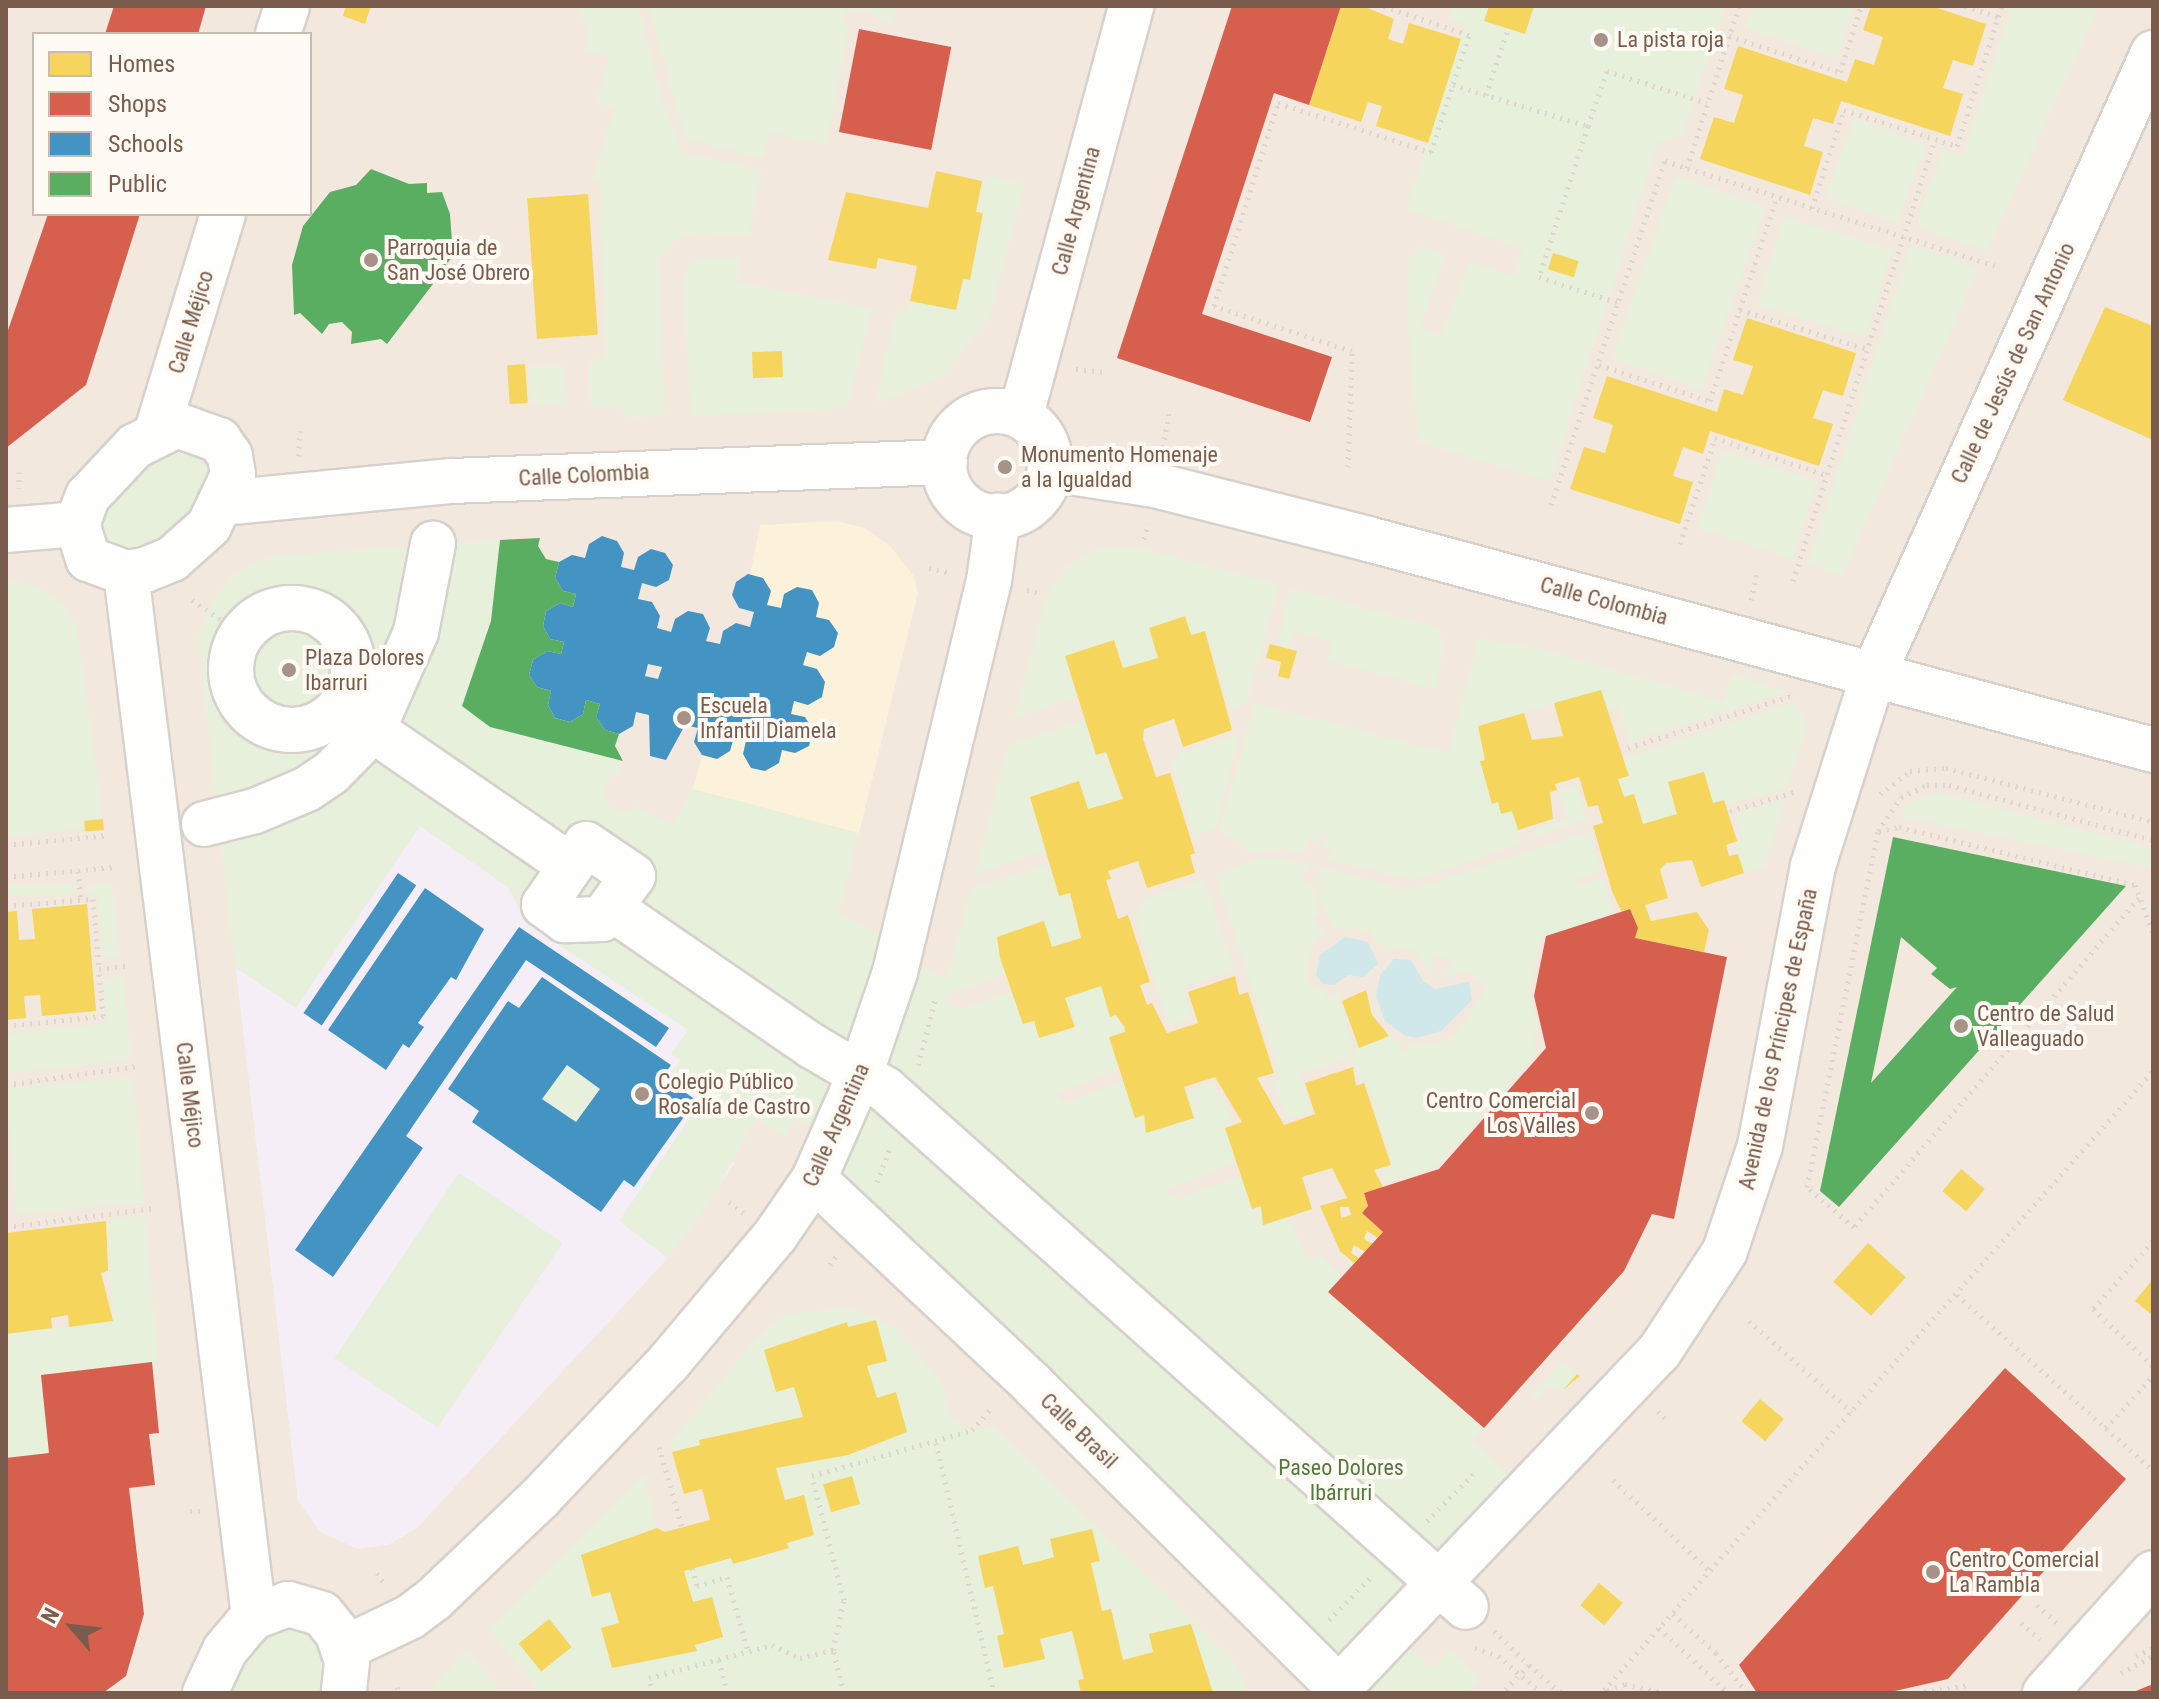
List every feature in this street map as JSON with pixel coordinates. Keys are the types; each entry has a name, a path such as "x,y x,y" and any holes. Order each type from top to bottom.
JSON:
{"street":[{"path":"279,32 287,6"},
{"name":"Calle Argentina","path":"1021,415 1131,6"},
{"name":"Calle de Jesús de San Antonio","path":"1874,673 2153,53"},
{"name":"Calle Méjico","path":"157,431 222,216"},
{"path":"996,411 1021,415 1042,435 1050,469 1035,500 1022,511 998,516 973,511 959,501 945,462 952,437 963,423 996,411"},
{"path":"177,425 219,440 233,475 223,503 209,526 172,559 126,573 88,559 77,524 88,496 109,468 157,431 177,425"},
{"name":"Calle Colombia","path":"223,503 451,481 945,462"},
{"name":"Calle Colombia","path":"1050,469 1155,485 1874,673 2153,750"},
{"name":"Calle Argentina","path":"345,1648 410,1617 435,1598 539,1499 668,1363 775,1236 814,1179 861,1072 899,957 989,581 998,516"},
{"path":"6,530 77,524"},
{"path":"204,824 283,801 331,773 372,727 416,632 433,544"},
{"name":"Calle Méjico","path":"126,573 254,1617"},
{"path":"372,727 342,634 312,610 273,611 242,634 231,670 242,705 272,727 372,727 571,866 544,905 565,920 602,919 611,908 812,1046 861,1072 905,1108 1397,1550 1464,1616"},
{"path":"308,728 335,713 351,687 353,672"},
{"name":"Avenida de los Príncipes de España","path":"1336,1690 1464,1616 1659,1352 1725,1251 1760,1146 1813,866 1874,673"},
{"name":"Calle Brasil","path":"814,1179 1302,1647 1336,1690"},
{"path":"2045,1693 2153,1573"},
{"path":"205,1693 225,1650 254,1617 288,1604 305,1606 322,1614 345,1648 344,1693"}],"path":[{"path":"1348,467 1352,351 1214,306 1278,103 1431,152 1469,35 1383,6"},
{"path":"1687,168 1739,6"},
{"path":"1729,36 1840,72 1861,6"},
{"path":"1965,6 1999,17"},
{"path":"1812,208 1844,110 1957,146 2002,6"},
{"path":"1486,95 1508,29"},
{"path":"1619,303 1539,277 1607,71 1707,103"},
{"path":"1453,85 1588,126"},
{"path":"1793,581 1935,139"},
{"path":"1551,505 1665,161 1905,234 1997,266"},
{"path":"1599,365 1710,401 1777,196"},
{"path":"1740,310 1867,349"},
{"path":"1680,544 1715,438 1826,475"},
{"path":"192,600 242,634"},
{"path":"1628,748 1801,692"},
{"path":"2139,898 1854,1227 1807,1187 1878,831 1901,797 1938,784 2153,840"},
{"path":"1730,811 1800,791"},
{"path":"1878,831 1899,827 2135,885 2153,933"},
{"path":"6,845 110,835"},
{"path":"6,877 116,867"},
{"path":"78,871 81,900"},
{"path":"6,906 93,899 103,1016 6,1026"},
{"path":"99,969 125,966"},
{"path":"905,1108 935,1000"},
{"path":"6,1085 138,1066"},
{"path":"1602,1692 2153,1071"},
{"path":"6,1227 48,1225 155,1208"},
{"path":"2153,1241 2093,1309 2153,1366"},
{"path":"1957,1295 2153,1470"},
{"path":"1749,1321 1852,1412"},
{"path":"2106,1428 2153,1376"},
{"path":"844,1693 833,1650 844,1600 812,1476 936,1443 972,1430 990,1410"},
{"path":"936,1443 994,1693"},
{"path":"659,1447 682,1527"},
{"path":"1302,1647 1474,1473"},
{"path":"1613,1480 1710,1571"},
{"path":"692,1568 697,1586 727,1577 748,1651"},
{"path":"1673,1614 1716,1653 1747,1693"},
{"path":"1464,1616 1561,1693"},
{"path":"1464,1616 1498,1656 1542,1693"},
{"path":"1659,1628 1728,1693"},
{"path":"653,1693 649,1678 772,1645 800,1658 833,1650"},
{"path":"719,1660 727,1693"},
{"path":"1502,1693 1529,1665"},
{"path":"1602,1692 1625,1684 1664,1693"},
{"path":"1916,1693 1968,1685"}],"shaded area":[{"path":"6,6 2153,6 2153,1693 6,1693"},
{"path":"379,797 509,888 526,921 731,1035 734,1164 668,1258 416,1529 388,1545 358,1549 320,1532 298,1501 224,868 246,864"}],"green space":[{"path":"576,6 638,6 663,102 683,153 762,170 748,236 701,233 677,238 659,259 665,416 630,418 620,408 591,407 588,360 606,358 599,181 592,181 614,109 596,102 610,58 586,50 587,30"},
{"path":"648,6 897,6 893,24 878,21 878,15 846,9 843,23 849,24 826,146 770,132 764,158 686,139"},
{"path":"1445,6 1725,6 1683,133 1658,143 1550,481 1418,442 1408,327 1408,261 1421,246 1445,255 1420,328 1441,336 1470,262 1514,276 1523,249 1406,209 1466,24 1450,19 1453,9"},
{"path":"1753,6 1854,6 1837,58 1745,28"},
{"path":"2011,6 2099,6 1987,251 1922,229 1917,219 1943,149 1964,155"},
{"path":"1854,118 1926,144 1898,223 1825,197"},
{"path":"984,175 1024,184 990,317 942,377 875,405 896,310 907,312 910,301 956,310 963,279 970,280"},
{"path":"1675,176 1765,207 1702,389 1612,358"},
{"path":"1784,217 1892,250 1865,338 1757,305"},
{"path":"1911,244 1979,268 1842,576 1808,564"},
{"path":"703,258 741,258 737,282 872,309 847,408 691,416 683,280 691,262"},
{"path":"564,365 568,407 530,402 528,366"},
{"path":"182,448 201,453 212,463 213,484 202,511 150,554 105,549 98,533 102,512 118,485 162,454"},
{"path":"1723,450 1818,481 1793,559 1698,528"},
{"name":"Paseo Dolores Ibárruri","path":"500,540 491,621 462,706 491,727 623,761 620,771 607,780 603,796 613,808 625,812 637,806 673,826 693,789 859,833 839,914 884,936 914,967 938,973 946,981 971,889 1049,864 1059,896 1070,893 1081,938 1052,947 1044,921 997,937 1006,974 943,996 958,1010 1012,992 1023,1024 1034,1021 1040,1038 1075,1027 1065,998 1101,986 1110,1016 1116,1015 1125,1032 1109,1037 1122,1068 1055,1094 1065,1103 1126,1080 1135,1117 1144,1115 1147,1133 1194,1118 1186,1091 1212,1083 1216,1095 1222,1093 1232,1125 1225,1128 1239,1161 1164,1190 1176,1200 1244,1175 1252,1209 1261,1206 1263,1225 1289,1217 1306,1258 1322,1256 1342,1276 1329,1292 1484,1428 1472,1441 1512,1478 1347,1668 836,1172 845,1144 796,1118 785,1138 757,1118 710,1202 668,1258 619,1221 705,1096 671,1072 680,1060 671,1054 688,1030 526,923 508,887 420,826 296,1008 235,967 198,633 215,598 236,572 272,556"},
{"path":"1100,547 1138,547 1279,585 1247,702 1231,711 1205,631 1191,635 1185,616 1149,628 1158,658 1123,668 1114,640 1066,656 1078,697 1014,718 1047,594 1067,566"},
{"path":"6,581 33,584 48,593 65,606 77,626 103,819 85,829 8,836"},
{"path":"1291,588 1439,628 1443,648 1436,689 1327,661 1332,641 1299,632 1293,631 1288,648 1277,646"},
{"path":"1479,638 1541,649 1724,702 1732,674 1787,692 1629,742 1618,707 1606,710 1600,690 1478,726 1485,760 1480,762 1492,803 1498,802 1501,814 1512,811 1522,843 1416,880 1328,860 1331,848 1324,845 1327,834 1320,833 1316,842 1309,840 1304,854 1287,849 1249,852 1220,828 1255,703 1448,753"},
{"path":"1796,701 1807,728 1786,789 1726,805 1724,800 1713,803 1703,772 1668,782 1677,814 1643,824 1624,797 1618,779 1628,776 1624,758"},
{"path":"1085,719 1096,755 1106,752 1123,799 1088,809 1079,781 1031,797 1046,850 975,874 1008,745"},
{"path":"1239,734 1216,828 1194,835 1172,764 1180,753"},
{"path":"1577,786 1587,820 1534,837 1532,830 1568,819 1559,791"},
{"path":"1938,793 2153,848 2153,868 1900,816 1909,804"},
{"path":"1784,799 1765,866 1744,873 1735,842 1742,839 1735,814"},
{"path":"1590,832 1601,870 1576,879 1578,886 1603,878 1613,913 1541,938 1529,993 1539,1030 1532,1033 1537,1053 1437,1166 1385,1182 1381,1170 1393,1166 1365,1079 1360,1080 1351,1058 1358,1047 1342,1001 1366,990 1377,1025 1401,1042 1398,1049 1406,1053 1409,1046 1440,1043 1457,1033 1488,989 1468,971 1444,978 1452,961 1434,955 1431,974 1413,950 1399,946 1387,952 1368,930 1334,928 1320,898 1319,867 1409,890"},
{"path":"1265,857 1312,865 1302,874 1306,886 1313,885 1320,913 1313,917 1324,934 1310,949 1306,974 1312,987 1326,993 1326,1000 1339,993 1353,1048 1349,1057 1300,1074 1313,1112 1287,1120 1273,1079 1280,1076 1216,875"},
{"path":"1204,879 1234,970 1183,987 1192,1017 1169,1026 1135,915 1147,898"},
{"path":"112,883 120,957 103,958 97,894 89,894 87,884"},
{"path":"6,885 74,885 74,895 6,895"},
{"path":"123,976 132,1060 6,1074 6,1034 107,1023 103,978"},
{"path":"567,1065 600,1089 575,1123 542,1099"},
{"path":"133,1077 144,1203 16,1214 6,1088"},
{"path":"459,1173 563,1243 438,1428 334,1358"},
{"path":"145,1215 158,1361 41,1375 49,1453 6,1458 6,1334 113,1321 106,1221"},
{"path":"845,1307 876,1317 893,1327 941,1381 952,1420 972,1430 993,1426 1233,1660 1249,1693 1198,1693 1149,1634 1153,1652 1123,1660 1111,1609 1102,1611 1091,1563 1100,1561 1092,1529 1050,1539 1054,1557 1023,1565 1018,1546 978,1556 985,1587 993,1586 1004,1634 997,1636 1004,1668 1045,1659 1040,1639 1072,1631 1084,1683 1095,1693 540,1693 489,1629 644,1474 657,1528 581,1555 592,1596 610,1592 619,1623 601,1628 613,1668 697,1651 695,1645 723,1637 712,1598 693,1602 684,1571 731,1558 734,1564 788,1549 787,1543 814,1535 804,1495 785,1500 776,1468 880,1446 895,1392 877,1398 867,1366 887,1360 876,1320 791,1337 776,1392 794,1387 803,1417 699,1440 700,1445 672,1452 670,1443 758,1337 786,1315"},
{"path":"1562,1361 1580,1376 1565,1391 1548,1386 1535,1400 1531,1396"},
{"path":"298,1619 327,1642 327,1693 227,1693 243,1660 266,1632"},
{"path":"1410,1648 1433,1668 1449,1651 1480,1678 1466,1693 1367,1693"},
{"path":"466,1649 502,1693 429,1693"}],"sand":[{"path":"837,521 865,528 890,546 913,575 918,593 859,833 693,789 702,755 717,758 730,751 734,737 746,741 743,754 751,767 765,771 779,763 782,750 795,753 809,746 805,718 791,714 794,701 808,705 825,682 817,669 803,665 807,652 820,656 834,647 816,617 819,603 812,590 797,587 784,594 781,608 767,605 771,591 763,578 750,575 760,525"}],"water":[{"path":"1345,937 1368,942 1378,964 1363,977 1348,975 1334,985 1323,984 1316,975 1320,955"},
{"path":"1394,959 1411,960 1423,981 1435,989 1469,982 1472,1000 1441,1031 1416,1038 1404,1035 1385,1021 1376,997 1380,975"}],"building: Homes":[{"path":"346,6 371,6 365,24 343,16"},
{"path":"1341,6 1363,6 1394,19 1388,39 1403,44 1409,23 1461,39 1428,143 1376,126 1382,106 1368,102 1361,122 1309,105"},
{"path":"1489,6 1534,6 1525,34 1484,21"},
{"path":"1871,6 1931,6 1986,24 1973,66 1953,60 1943,88 1963,94 1950,136 1841,101 1833,124 1813,118 1804,146 1823,152 1810,195 1700,159 1714,117 1734,123 1743,95 1724,89 1738,46 1847,82 1855,59 1874,65 1883,37 1863,30"},
{"path":"936,171 982,181 976,212 983,213 970,280 963,279 956,310 910,301 917,266 878,258 876,269 828,260 846,192 928,208"},
{"path":"588,194 598,335 537,339 527,198"},
{"path":"1553,253 1579,261 1574,277 1548,269"},
{"path":"2105,307 2153,326 2153,440 2063,400"},
{"path":"1747,318 1856,353 1843,396 1823,390 1813,418 1833,424 1819,466 1710,431 1703,454 1683,447 1673,476 1693,482 1680,524 1570,489 1584,447 1605,453 1613,425 1593,418 1607,376 1717,412 1724,389 1743,395 1753,366 1733,360"},
{"path":"782,351 783,377 753,378 752,352"},
{"path":"525,364 528,403 510,404 507,365"},
{"path":"281,589 302,590 336,603 363,641 356,652 338,620 299,601 266,605 244,619 235,612 258,595"},
{"path":"1185,616 1191,635 1205,631 1232,730 1183,747 1174,719 1144,729 1143,739 1156,777 1170,773 1195,853 1190,855 1195,873 1147,888 1138,861 1108,871 1111,879 1106,880 1118,919 1128,915 1150,982 1140,985 1147,1005 1152,1003 1167,1033 1198,1023 1188,992 1235,976 1239,995 1248,992 1274,1073 1257,1078 1284,1125 1315,1114 1305,1083 1353,1067 1356,1086 1364,1083 1391,1165 1374,1170 1383,1187 1364,1193 1368,1206 1362,1213 1383,1232 1378,1238 1367,1231 1364,1239 1373,1244 1365,1252 1354,1245 1351,1253 1359,1258 1354,1263 1340,1251 1320,1206 1347,1198 1332,1168 1302,1177 1312,1209 1263,1225 1261,1206 1252,1209 1225,1128 1242,1122 1215,1077 1184,1087 1194,1118 1146,1133 1144,1115 1135,1118 1109,1037 1125,1032 1124,1026 1116,1015 1110,1017 1101,986 1065,998 1075,1027 1039,1038 1034,1021 1023,1024 1000,958 997,937 1044,921 1052,947 1081,938 1070,893 1059,896 1030,797 1079,781 1088,809 1123,799 1106,752 1096,755 1065,656 1114,640 1123,668 1158,658 1149,628","holes":["1340,1207 1349,1207 1351,1215 1341,1218"]},
{"path":"217,636 227,642 222,677 231,703 258,730 295,737 290,747 253,739 221,709 210,673"},
{"path":"1270,644 1297,651 1289,679 1278,676 1281,662 1266,658"},
{"path":"1601,690 1629,776 1618,779 1624,797 1634,794 1643,824 1677,814 1668,782 1704,772 1713,803 1724,800 1737,841 1726,845 1729,856 1738,854 1744,873 1701,887 1692,860 1666,863 1660,870 1668,898 1645,905 1651,921 1697,912 1709,930 1704,952 1635,938 1638,928 1630,909 1621,911 1612,891 1593,826 1603,823 1598,805 1588,807 1579,777 1555,784 1557,790 1550,792 1553,819 1518,830 1512,811 1501,814 1498,802 1492,804 1480,761 1485,760 1478,726 1524,713 1532,740 1563,736 1554,703"},
{"path":"103,819 104,830 85,832 84,821"},
{"path":"87,904 96,1011 42,1016 40,995 24,996 26,1018 6,1020 6,912 17,911 19,940 35,939 32,909"},
{"path":"1366,990 1372,1015 1389,1036 1359,1048 1342,1001"},
{"path":"1961,1169 1985,1189 1966,1211 1942,1191"},
{"path":"106,1221 108,1271 101,1273 113,1321 69,1327 68,1315 51,1318 52,1328 6,1334 6,1233"},
{"path":"1868,1243 1906,1277 1871,1316 1833,1282"},
{"path":"2153,1279 2153,1316 2135,1301"},
{"path":"876,1320 887,1361 867,1366 877,1398 896,1392 907,1432 848,1455 776,1468 785,1500 804,1495 814,1535 787,1543 789,1548 733,1564 731,1558 684,1571 693,1602 712,1597 723,1637 695,1645 697,1651 612,1668 601,1628 619,1623 610,1592 592,1597 581,1555 657,1528 665,1532 710,1520 702,1489 684,1494 672,1452 700,1445 699,1440 803,1417 794,1387 776,1392 764,1350 847,1322 848,1327"},
{"path":"1760,1399 1784,1419 1765,1441 1741,1421"},
{"path":"852,1476 860,1504 831,1512 823,1484"},
{"path":"1092,1529 1100,1561 1091,1563 1102,1611 1111,1609 1123,1660 1153,1652 1149,1634 1191,1624 1213,1693 1081,1693 1078,1680 1084,1679 1072,1631 1040,1639 1045,1659 1004,1668 997,1636 1004,1634 993,1586 985,1588 978,1556 1018,1546 1023,1565 1040,1561 1054,1557 1050,1539"},
{"path":"1599,1583 1623,1603 1604,1625 1580,1605"},
{"path":"549,1619 572,1647 541,1672 519,1644"}],"building: Shops":[{"path":"114,6 206,6 199,32 106,32"},
{"path":"1232,6 1341,6 1309,105 1274,93 1202,314 1332,357 1310,422 1117,358"},
{"path":"859,29 951,47 931,150 839,132"},
{"path":"47,216 139,216 86,385 6,448 6,336"},
{"name":"Centro Comercial Los Valles","path":"1630,909 1638,928 1635,938 1727,957 1674,1219 1652,1214 1624,1271 1484,1428 1328,1292 1383,1232 1362,1213 1368,1206 1364,1193 1439,1169 1546,1048 1534,996 1546,936"},
{"path":"152,1362 159,1433 149,1434 155,1485 129,1488 144,1614 126,1676 103,1693 6,1693 6,1458 49,1453 41,1375"},
{"name":"Centro Comercial La Rambla","path":"2005,1368 2126,1479 1948,1679 1886,1693 1757,1693 1739,1665"},
{"path":"2153,1684 2153,1693 2131,1693"}],"building: Schools":[{"path":"602,536 617,541 624,553 621,567 634,570 638,557 651,549 665,553 673,565 669,580 656,587 642,583 638,599 652,602 660,616 657,628 671,632 675,619 688,611 703,614 710,628 706,641 720,644 723,631 736,623 750,627 754,612 739,608 732,595 736,582 748,574 763,578 771,591 767,605 781,608 784,594 797,587 812,590 819,603 816,617 829,620 838,633 834,647 820,656 807,652 803,665 817,669 825,682 822,697 808,705 794,701 791,714 805,717 813,730 809,746 795,753 782,750 779,763 765,771 751,768 743,754 746,741 734,737 730,751 717,759 702,755 694,742 698,728 685,725 666,760 650,756 649,715 636,712 633,726 619,734 605,730 596,717 600,704 586,700 583,714 570,722 555,718 548,705 551,691 537,687 529,675 533,660 547,651 561,654 564,642 550,639 543,626 546,611 560,603 573,607 576,594 563,591 555,578 559,562 572,555 585,558 589,544","holes":["648,664 662,667 658,679 645,676"]},
{"path":"398,873 416,885 322,1025 303,1013"},
{"path":"425,888 484,929 456,980 451,977 418,1023 424,1027 409,1048 403,1044 386,1070 328,1030"},
{"path":"519,927 669,1028 656,1047 526,960 406,1136 423,1148 333,1277 295,1250"},
{"name":"Colegio Público Rosalía de Castro","path":"542,977 671,1065 663,1077 696,1100 634,1187 624,1180 601,1212 472,1122 479,1111 448,1089 508,1001 519,1008","holes":["567,1065 600,1089 576,1122 542,1099"]}],"building: Public":[{"name":"Parroquia de San José Obrero","path":"371,169 409,184 427,183 427,193 442,192 450,214 453,256 441,271 429,272 433,284 387,344 381,339 351,344 352,332 342,322 329,324 322,334 300,313 294,315 292,265 303,226 330,192 356,185"},
{"path":"540,538 538,546 546,559 559,562 555,578 563,591 576,594 573,607 560,603 546,611 543,626 550,639 564,642 561,654 547,651 533,660 529,675 537,687 551,691 548,705 555,718 570,722 583,714 586,700 600,704 596,717 605,730 619,734 615,746 623,761 490,727 462,706 491,621 500,540"},
{"name":"Centro de Salud Valleaguado","path":"1893,837 2126,886 1839,1207 1820,1191","holes":["1901,937 1937,968 1931,974 1950,989 1957,987 1871,1083"]}],"place":[{"name":"La pista roja","path":"1601,40"},
{"name":"Parroquia de San José Obrero","path":"371,260"},
{"name":"Monumento Homenaje a la Igualdad","path":"1005,467"},
{"name":"Plaza Dolores Ibarruri","path":"289,670"},
{"name":"Escuela Infantil Diamela","path":"684,718"},
{"name":"Centro de Salud Valleaguado","path":"1961,1026"},
{"name":"Colegio Público Rosalía de Castro","path":"642,1094"},
{"name":"Centro Comercial Los Valles","path":"1592,1113"},
{"name":"Centro Comercial La Rambla","path":"1933,1572"}]}
